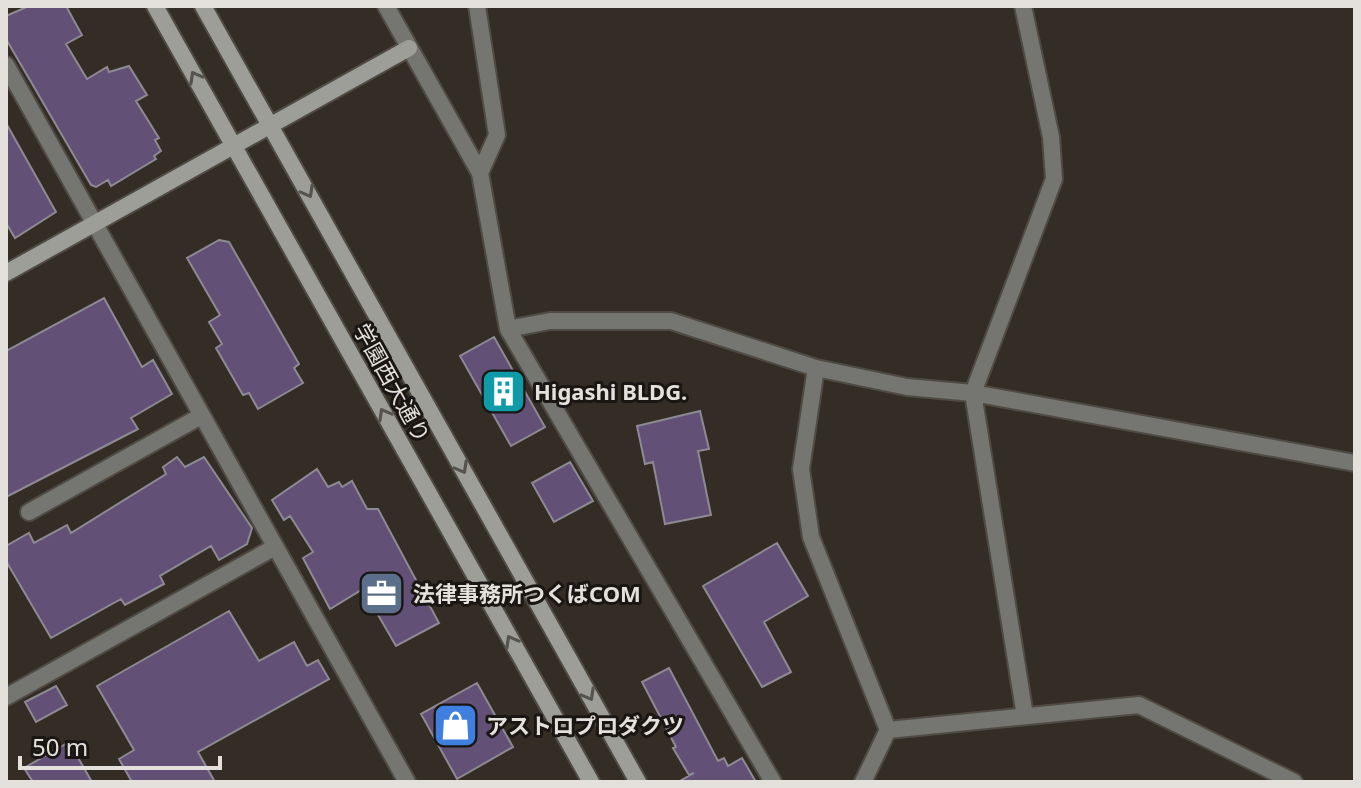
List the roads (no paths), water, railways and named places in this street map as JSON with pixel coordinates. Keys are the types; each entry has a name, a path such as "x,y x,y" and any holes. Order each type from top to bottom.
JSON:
{"main road":[{"name":"学園西大通り","path":"155,6 591,782"},
{"name":"学園西大通り","path":"203,6 638,782"},
{"path":"6,273 409,48"}],"street":[{"path":"386,6 480,173 508,329 773,782"},
{"path":"477,6 497,135 480,173"},
{"path":"1023,6 1051,137 1054,179 973,393 1025,716"},
{"path":"6,65 407,782"},
{"path":"508,329 550,321 671,321 816,368 907,387 973,393 1355,463"},
{"path":"816,368 801,469 811,537 888,730 863,782"},
{"path":"29,512 201,416"},
{"path":"6,697 275,547"},
{"path":"888,730 1139,705 1294,782"}],"place":[{"name":"Higashi BLDG.","path":"503,392"},
{"name":"法律事務所つくばCOM","path":"382,594"},
{"name":"アストロプロダクツ","path":"455,726"}]}
